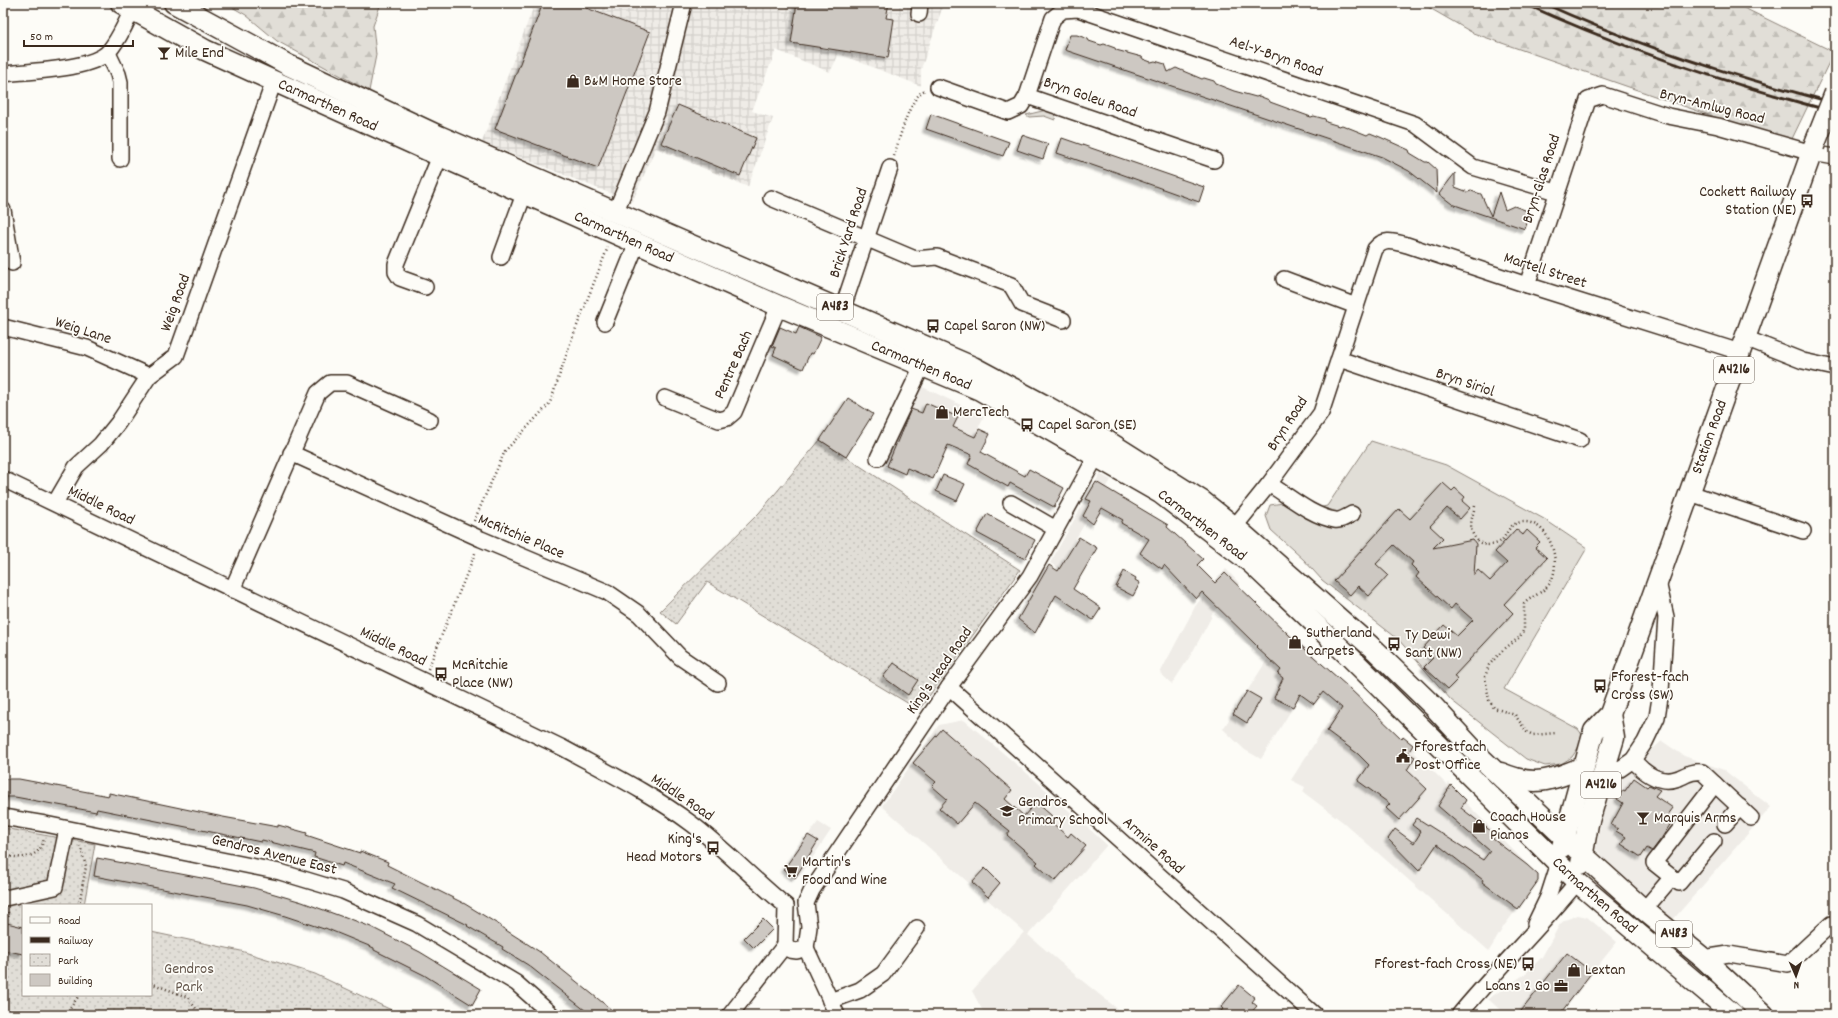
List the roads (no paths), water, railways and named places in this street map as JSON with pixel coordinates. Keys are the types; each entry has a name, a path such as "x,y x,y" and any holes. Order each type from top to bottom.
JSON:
{"main road":[{"name":"Carmarthen Road","path":"174,3 290,66 364,103 973,367 1044,405 1170,480 1202,501 1236,528 1376,651 1434,708 1493,770 1583,855 1644,910 1704,958 1764,1015"},
{"name":"Carmarthen Road","path":"130,5 205,50 613,234 637,243 779,306 980,390 1097,455 1160,493 1251,563 1351,658 1577,882 1734,1015"},
{"name":"Station Road","path":"1559,863 1564,837 1594,731 1610,714 1813,149 1835,93"},
{"name":"Station Road","path":"1577,882 1588,824 1605,772 1614,738 1610,714"},
{"path":"1493,770 1518,780 1538,782 1583,767"}],"street":[{"path":"615,213 657,112 684,3"},
{"path":"3,74 84,65 108,52 130,5"},
{"name":"Ael-Y-Bryn Road","path":"1027,96 1053,18 1063,10 1078,9 1415,124 1473,167 1556,192"},
{"path":"108,52 120,82 120,159"},
{"name":"Weig Road","path":"55,503 76,467 101,444 118,423 149,376 176,356 274,81"},
{"name":"Bryn Goleu Road","path":"938,87 1008,112 1021,106 1027,96 1214,160"},
{"name":"Bryn-Amlwg Road","path":"1603,95 1668,116 1718,126 1813,149 1835,157"},
{"name":"Bryn-Glas Road","path":"1527,285 1556,192 1588,100 1603,95"},
{"path":"425,287 400,278 396,272 396,264 440,156"},
{"name":"Brick Yard Road","path":"842,310 890,168"},
{"path":"501,257 524,194"},
{"path":"771,198 915,259 937,257 1011,285 1022,304 1063,320"},
{"path":"3,210 12,262"},
{"name":"Martell Street","path":"1364,283 1376,248 1385,241 1392,241 1527,285 1743,345 1835,368"},
{"path":"605,322 637,243"},
{"path":"1284,279 1356,306"},
{"name":"Bryn Road","path":"1236,528 1240,520 1269,484 1321,413 1364,283"},
{"name":"Pentre Bach","path":"665,398 719,420 727,418 734,412 779,306"},
{"name":"Weig Lane","path":"3,327 87,348 149,376"},
{"name":"Bryn Siriol","path":"1339,360 1580,440"},
{"path":"878,458 922,366"},
{"path":"232,590 318,393 330,384 347,383 430,420"},
{"name":"McRitchie Place","path":"291,453 474,536 607,592 639,614 680,657 718,683"},
{"name":"King's Head Road","path":"806,903 812,890 950,687 1030,576 1097,455"},
{"name":"Middle Road","path":"3,479 563,748 658,801 692,824 786,906"},
{"path":"1269,484 1313,511 1326,517 1336,520 1343,519 1352,514"},
{"path":"1690,493 1803,531"},
{"path":"1011,503 1056,529"},
{"path":"1605,772 1620,769 1633,760 1657,718 1661,691 1666,616 1658,582"},
{"name":"Armine Road","path":"950,687 1315,1015"},
{"path":"1633,760 1641,770 1656,779 1668,781 1694,771 1702,772 1752,818"},
{"path":"1714,841 1679,883 1654,863 1715,784"},
{"path":"1725,824 1740,807"},
{"name":"Gendros Avenue East","path":"3,818 45,824 280,872 343,891 417,924 516,983 552,1015"},
{"path":"5,898 55,887 74,830"},
{"path":"1530,936 1548,897 1559,863"},
{"path":"1644,910 1672,877"},
{"path":"1459,1015 1488,980 1553,913 1577,882"},
{"path":"730,1015 785,945 786,906 798,902 806,903 809,927 806,948 836,1015"},
{"path":"1704,958 1729,954 1788,964 1831,924"},
{"path":"830,1001 860,990 883,974 917,928"},
{"path":"785,945 790,950 797,951 806,948"}],"railway":[{"path":"1523,3 1599,36 1677,64 1755,90 1835,112"},
{"path":"1543,3 1578,19 1650,47 1723,71 1835,103"}],"place":[{"name":"Mile End","path":"164,53"},
{"name":"B&M Home Store","path":"573,81"},
{"name":"Cockett Railway Station (NE)","path":"1807,201"},
{"name":"Capel Saron (NW)","path":"933,326"},
{"name":"MercTech","path":"942,412"},
{"name":"Capel Saron (SE)","path":"1027,425"},
{"name":"Sutherland Carpets","path":"1295,642"},
{"name":"Ty Dewi Sant (NW)","path":"1394,644"},
{"name":"McRitchie Place (NW)","path":"441,674"},
{"name":"Fforest-fach Cross (SW)","path":"1600,686"},
{"name":"Fforestfach Post Office","path":"1403,756"},
{"name":"Gendros Primary School","path":"1007,811"},
{"name":"Marquis Arms","path":"1643,818"},
{"name":"Coach House Pianos","path":"1479,826"},
{"name":"King's Head Motors","path":"713,848"},
{"name":"Martin's Food and Wine","path":"791,871"},
{"name":"Fforest-fach Cross (NE)","path":"1528,964"},
{"name":"Lextan","path":"1574,970"},
{"name":"Loans 2 Go","path":"1561,986"}],"park label":[{"name":"Gendros Park","path":"189,978"}]}
